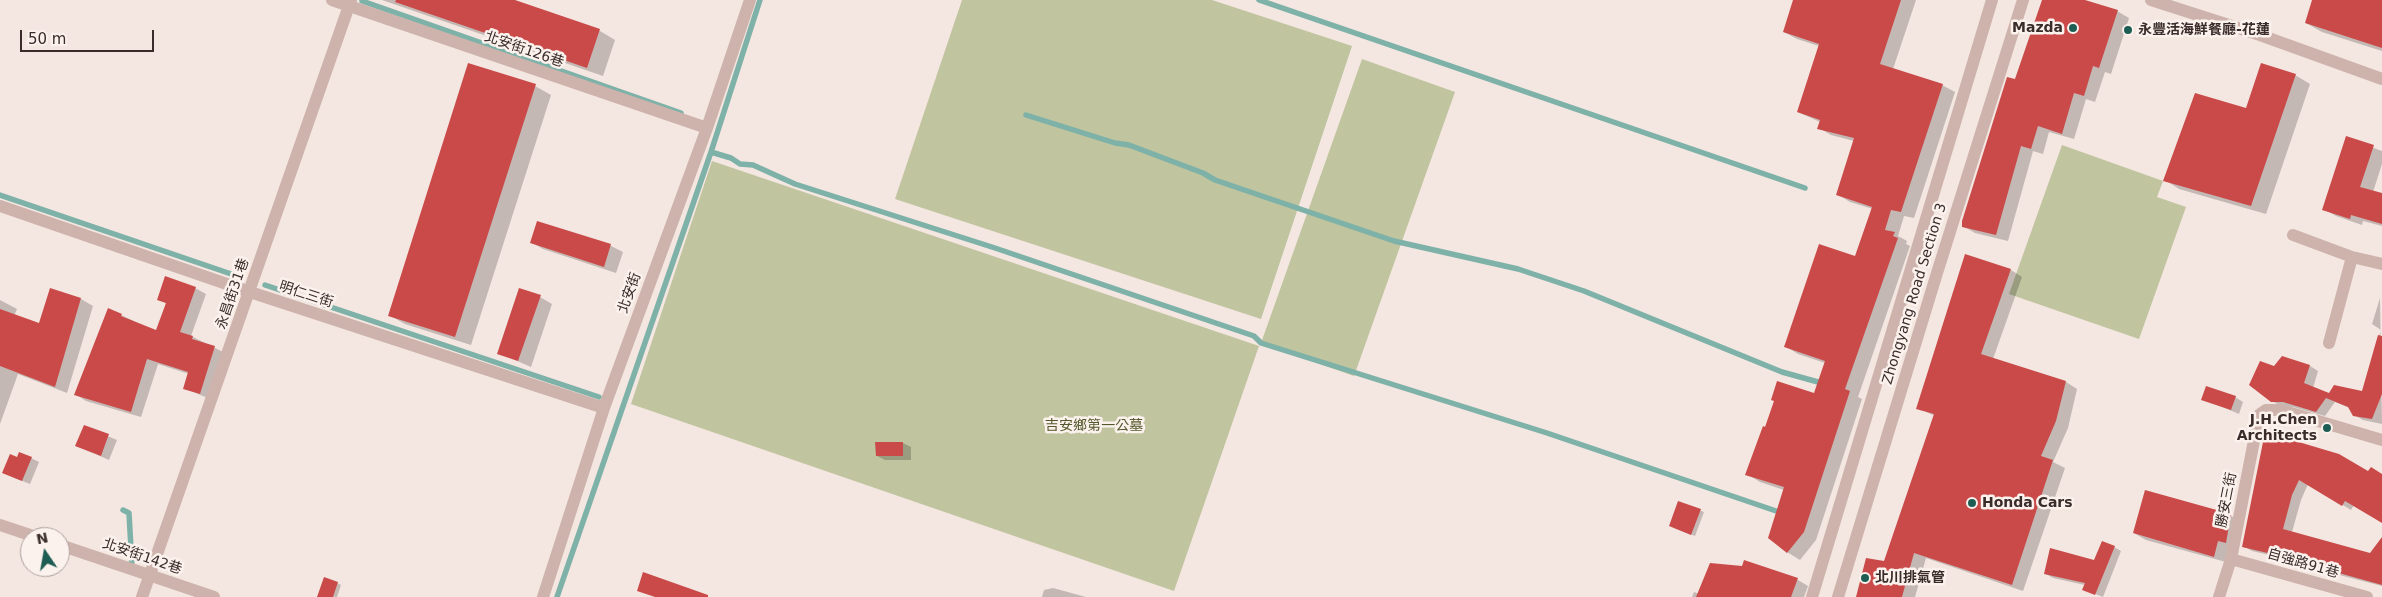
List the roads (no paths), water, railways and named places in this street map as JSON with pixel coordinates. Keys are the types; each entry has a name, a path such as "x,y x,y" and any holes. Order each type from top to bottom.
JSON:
{"street":[{"name":"北安街126巷","path":"332,0 350,3 707,128"},
{"name":"北安街","path":"543,597 604,408 707,128 750,0"},
{"name":"Zhongyang Road Section 3","path":"1812,597 1992,0"},
{"name":"Zhongyang Road Section 3","path":"1838,597 1934,282 2023,0"},
{"path":"2151,0 2260,35 2382,79"},
{"name":"永昌街31巷","path":"142,597 350,3"},
{"name":"明仁三街","path":"0,206 250,292 604,408"},
{"path":"2293,235 2352,257 2382,264"},
{"path":"2329,343 2352,257"},
{"name":"勝安三街","path":"2219,597 2231,559 2259,415 2266,410 2281,410 2382,440"},
{"path":"0,525 20,532"},
{"name":"北安街142巷","path":"70,548 214,597"},
{"name":"自強路91巷","path":"2231,559 2367,597"}],"waterway":[{"path":"557,597 711,152 760,0"},
{"path":"1259,0 1805,188"},
{"path":"362,1 681,113"},
{"path":"1026,115 1115,143 1129,145 1203,173 1215,180 1394,241 1518,269 1584,291 1782,372 1818,382"},
{"path":"711,152 731,158 740,164 753,165 795,184 995,248 1254,336 1261,343 1547,433 1782,513"},
{"path":"0,195 240,277"},
{"path":"265,285 599,397"},
{"path":"123,510 129,513 132,567"}],"place":[{"name":"Mazda","path":"2073,28"},
{"name":"永豐活海鮮餐廳-花蓮","path":"2128,30"},
{"name":"J.H.Chen Architects","path":"2327,428"},
{"name":"Honda Cars","path":"1972,503"},
{"name":"北川排氣管","path":"1865,578"}],"park label":[{"name":"吉安鄉第一公墓","path":"1094,426"}]}
